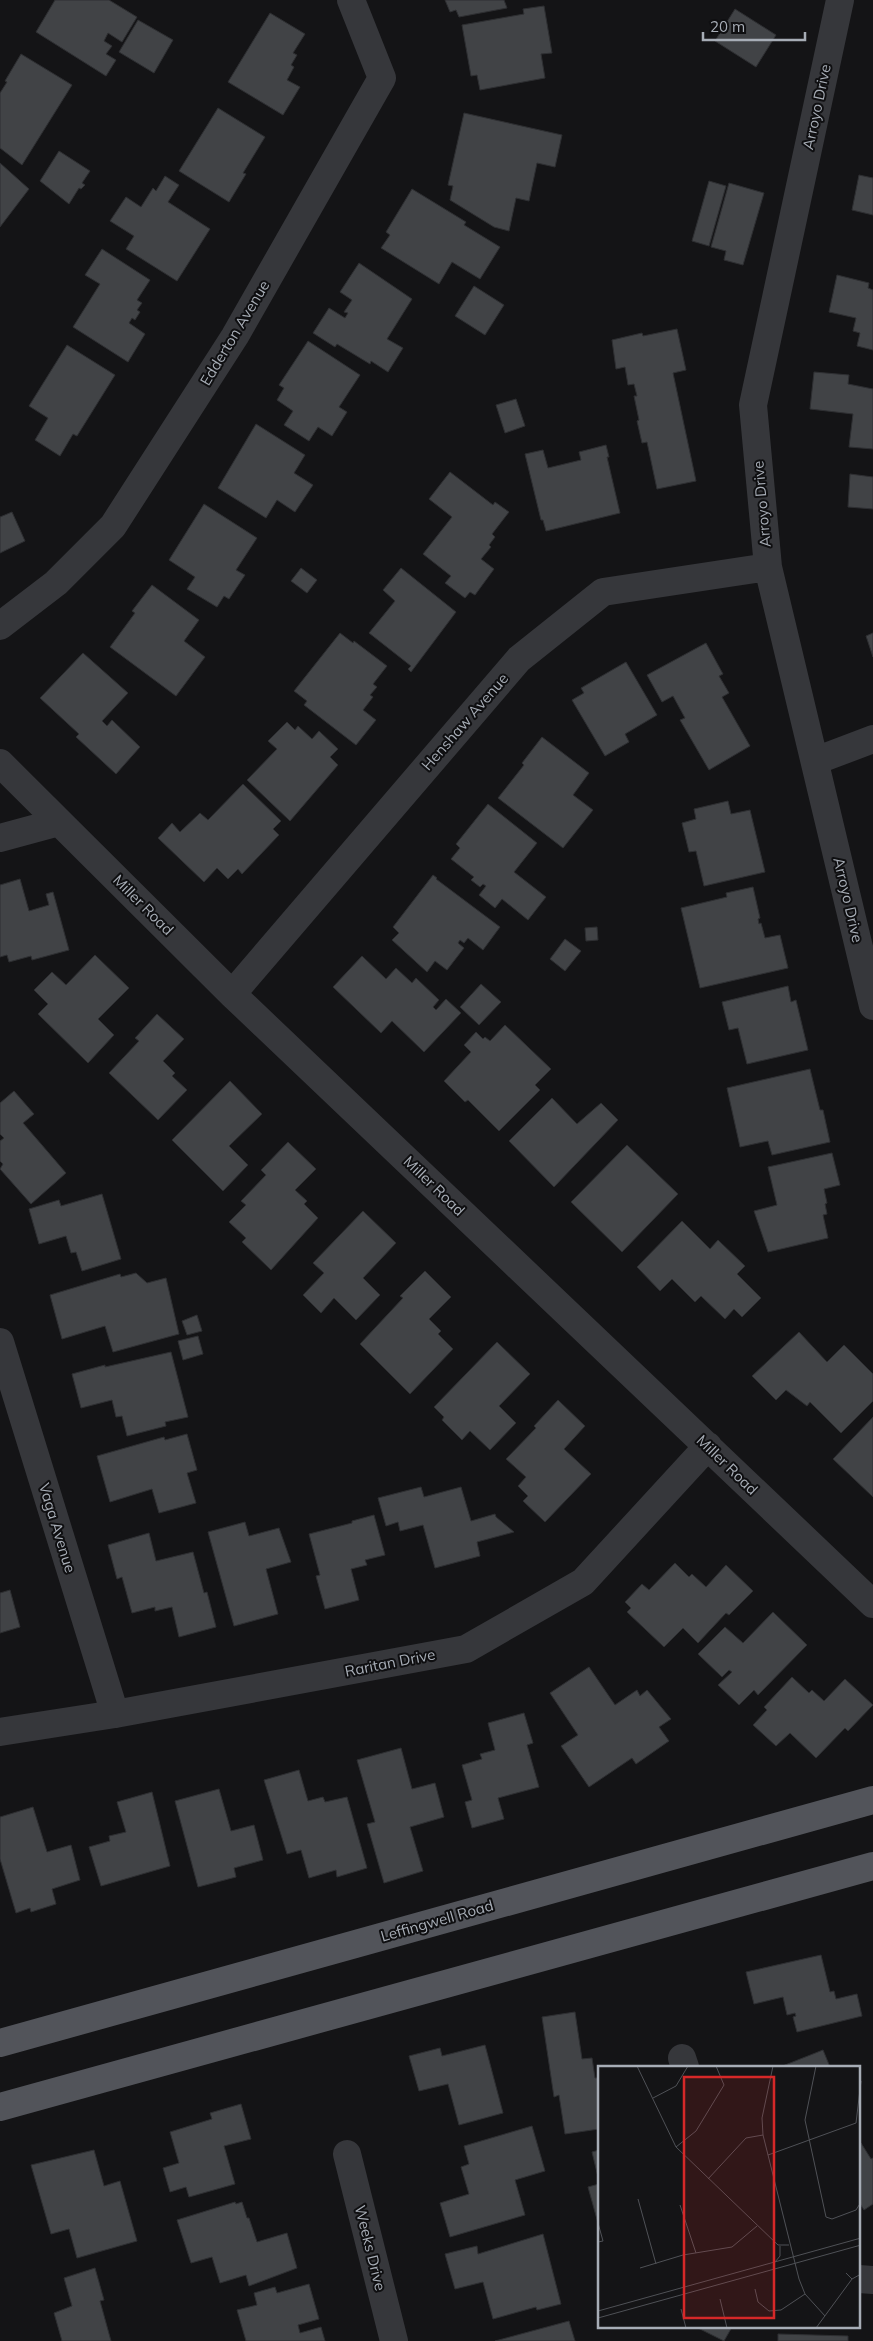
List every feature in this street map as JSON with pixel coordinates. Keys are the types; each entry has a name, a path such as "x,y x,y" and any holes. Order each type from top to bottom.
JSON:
{"main road":[{"name":"Leffingwell Road","path":"0,2042 873,1800"},
{"path":"0,2107 873,1866"}],"street":[{"name":"Edderton Avenue","path":"0,626 56,583 113,526 235,336 382,78 351,0"},
{"name":"Arroyo Drive","path":"840,0 753,406 768,567 873,1006"},
{"name":"Henshaw Avenue","path":"232,994 519,659 603,592 768,567"},
{"path":"815,761 873,739"},
{"name":"Miller Road","path":"0,763 232,994 873,1604"},
{"path":"0,838 59,822"},
{"name":"Vaga Avenue","path":"0,1342 115,1714"},
{"name":"Raritan Drive","path":"0,1732 115,1714 466,1649 583,1582 708,1446"},
{"name":"Weeks Drive","path":"347,2154 394,2341"},
{"path":"860,2279 873,2280"}],"building":[{"path":"55,0 109,0 137,17 122,42 108,33 104,41 112,46 106,54 116,60 106,76 36,32"},
{"path":"445,0 504,0 507,8 459,17 456,10 450,12"},
{"path":"544,6 552,53 541,54 545,78 480,90 477,75 471,76 462,25 524,14 523,9"},
{"path":"735,9 776,35 756,67 715,41"},
{"path":"270,13 305,34 293,53 297,55 291,65 294,67 287,80 300,87 283,115 228,82"},
{"path":"138,20 173,40 154,73 119,52"},
{"path":"21,54 72,85 22,165 0,148 0,93"},
{"path":"218,108 265,137 243,173 246,174 229,202 179,171"},
{"path":"464,113 562,135 555,167 537,163 529,201 516,198 509,231 494,227 450,200 453,186 448,185"},
{"path":"59,151 90,171 82,183 85,185 81,189 79,188 69,204 40,181"},
{"path":"0,163 29,189 0,227"},
{"path":"859,175 873,178 873,215 852,210"},
{"path":"165,176 179,185 168,202 210,229 177,281 126,249 134,236 110,221 126,197 141,207 153,188 156,191"},
{"path":"709,181 726,186 709,246 692,241"},
{"path":"729,183 764,193 743,265 724,260 726,251 711,247"},
{"path":"412,189 466,222 464,225 500,247 480,279 452,262 439,284 381,248 390,235 386,232"},
{"path":"102,249 150,280 137,300 142,303 137,310 140,312 135,320 132,318 129,323 145,334 128,362 73,327 100,284 85,275"},
{"path":"359,263 412,299 387,339 403,348 388,372 371,361 370,364 337,344 335,347 313,333 329,308 345,318 348,313 344,312 352,300 340,292"},
{"path":"837,275 869,283 868,288 873,290 873,350 857,346 860,333 853,331 856,318 829,312"},
{"path":"474,286 504,305 485,335 455,316"},
{"path":"677,329 686,370 673,373 696,481 657,489 647,442 642,443 637,421 639,420 634,396 637,396 634,384 628,385 625,367 616,369 612,340 642,333 643,336"},
{"path":"308,341 360,375 339,407 347,412 332,436 318,427 309,441 284,425 293,411 277,400 284,388 279,385"},
{"path":"67,345 115,375 77,436 73,434 60,456 35,440 48,418 29,406"},
{"path":"814,372 849,375 848,384 873,389 873,449 849,447 853,414 810,409"},
{"path":"516,399 525,426 505,433 496,405"},
{"path":"256,424 305,455 294,473 313,485 295,512 277,500 266,518 218,488"},
{"path":"606,445 620,513 546,531 543,520 541,520 525,454 543,450 548,468 581,460 579,452"},
{"path":"450,472 493,505 495,502 509,512 492,534 495,537 489,545 491,547 481,559 494,569 475,595 470,592 465,598 445,583 451,576 423,554 452,517 429,499"},
{"path":"850,474 873,477 873,509 848,507"},
{"path":"204,504 257,538 236,570 245,575 229,599 224,596 217,607 187,589 195,577 169,560"},
{"path":"12,512 25,541 0,553 0,517"},
{"path":"301,568 317,580 307,593 291,581"},
{"path":"401,568 456,612 411,672 408,669 411,666 369,633 395,601 383,590"},
{"path":"152,585 199,620 184,641 205,657 176,696 110,647 135,613 132,611"},
{"path":"340,633 387,666 373,684 377,687 370,695 373,697 363,710 376,720 356,745 304,705 307,701 294,691"},
{"path":"873,633 873,657 866,636"},
{"path":"706,643 723,674 719,676 729,693 722,697 750,746 709,770 680,720 685,718 673,696 662,702 647,675"},
{"path":"83,653 128,693 102,721 107,726 112,720 140,747 116,774 76,737 79,734 40,698"},
{"path":"626,662 657,715 625,734 629,742 605,756 572,700 584,693 581,688"},
{"path":"287,722 295,730 298,726 312,739 319,731 338,749 330,757 338,765 290,821 247,780 277,749 268,741"},
{"path":"542,737 589,773 573,795 593,810 563,848 498,798 524,765 522,763"},
{"path":"243,784 281,821 273,829 279,835 242,874 238,869 228,879 217,868 204,882 158,838 172,823 180,832 200,813 208,820"},
{"path":"728,801 731,814 750,810 765,872 704,886 696,851 689,852 682,823 696,819 694,809"},
{"path":"488,804 537,843 514,872 546,897 528,920 502,899 495,908 479,895 486,886 483,884 480,887 471,880 474,877 451,859 460,848 456,844"},
{"path":"433,875 500,927 483,950 468,938 464,943 460,940 458,943 464,948 447,970 435,961 427,972 392,940 399,933 393,927"},
{"path":"20,879 29,911 49,905 46,894 53,892 69,950 32,960 31,956 9,962 7,955 0,957 0,885"},
{"path":"753,887 760,918 758,919 759,924 761,923 765,938 780,935 788,968 700,988 681,908 727,897 726,893"},
{"path":"597,927 598,940 586,941 585,928"},
{"path":"565,939 581,951 565,971 550,959"},
{"path":"95,955 129,988 98,1019 114,1035 88,1063 38,1014 48,1004 34,990 52,972 66,985"},
{"path":"362,956 386,979 396,968 412,983 416,978 439,1000 433,1007 436,1010 446,999 461,1013 424,1052 392,1021 381,1033 333,987"},
{"path":"481,984 501,1002 479,1025 460,1007"},
{"path":"788,986 791,1002 796,1000 808,1050 747,1064 738,1028 729,1030 722,1002"},
{"path":"157,1014 184,1039 163,1061 175,1073 172,1076 187,1090 158,1120 109,1073 139,1041 135,1038"},
{"path":"505,1025 551,1069 535,1085 540,1090 499,1131 468,1100 465,1102 444,1081 471,1052 464,1045 476,1032 483,1039 485,1037 490,1041"},
{"path":"810,1069 820,1110 823,1110 830,1142 772,1155 768,1141 740,1147 727,1088"},
{"path":"230,1081 262,1114 229,1146 248,1165 223,1191 172,1140"},
{"path":"14,1091 34,1114 23,1123 66,1173 31,1204 0,1169 3,1164 0,1161 0,1141 4,1138 0,1134 0,1103"},
{"path":"552,1098 577,1124 601,1103 618,1120 554,1187 509,1141"},
{"path":"288,1142 316,1169 295,1190 307,1201 304,1204 318,1218 271,1270 242,1242 246,1238 229,1222 246,1205 241,1201 266,1175 261,1170"},
{"path":"627,1145 678,1194 622,1252 571,1202"},
{"path":"832,1153 840,1185 824,1189 827,1214 823,1215 828,1238 768,1252 754,1211 777,1205 768,1167"},
{"path":"102,1194 121,1259 82,1271 76,1252 71,1253 66,1236 39,1244 29,1209 59,1200 61,1206"},
{"path":"363,1211 396,1243 363,1278 380,1295 356,1320 334,1298 321,1313 303,1295 324,1273 313,1263"},
{"path":"682,1221 710,1249 718,1240 745,1266 737,1274 761,1298 742,1317 734,1309 725,1319 701,1296 695,1302 672,1279 660,1291 637,1267"},
{"path":"425,1271 451,1297 429,1319 441,1331 438,1334 453,1349 410,1394 360,1344 403,1298 400,1296"},
{"path":"136,1273 147,1283 166,1278 179,1334 113,1352 105,1326 62,1339 50,1295 120,1274 121,1277"},
{"path":"197,1315 202,1331 187,1335 182,1321"},
{"path":"799,1332 827,1362 844,1345 873,1374 873,1401 841,1433 810,1402 807,1406 786,1390 776,1400 752,1376"},
{"path":"198,1336 203,1354 183,1360 178,1341"},
{"path":"497,1342 530,1374 499,1406 516,1423 490,1450 470,1431 462,1440 442,1420 444,1417 434,1407"},
{"path":"171,1352 188,1417 165,1422 166,1426 127,1436 122,1416 116,1417 112,1400 81,1408 72,1374 105,1365 105,1367"},
{"path":"558,1400 585,1426 564,1449 591,1474 545,1522 523,1501 528,1496 518,1486 526,1477 506,1459 536,1428 534,1426"},
{"path":"873,1417 873,1497 833,1459"},
{"path":"187,1434 197,1470 187,1473 196,1503 159,1513 152,1489 110,1502 97,1456 164,1437 165,1440"},
{"path":"421,1487 424,1497 461,1487 471,1521 495,1514 514,1532 477,1542 480,1556 435,1568 423,1525 400,1531 398,1522 386,1526 378,1498"},
{"path":"374,1515 385,1555 365,1560 367,1565 351,1569 359,1600 325,1609 316,1576 320,1575 309,1534 352,1523 352,1521"},
{"path":"245,1522 249,1536 279,1528 291,1562 266,1569 278,1614 234,1626 208,1532"},
{"path":"149,1533 156,1561 193,1552 204,1593 207,1592 216,1627 179,1637 172,1607 155,1611 155,1607 132,1613 122,1577 117,1579 108,1545"},
{"path":"675,1563 689,1577 692,1574 706,1587 726,1565 753,1591 729,1615 726,1613 698,1643 683,1628 664,1647 627,1612 631,1608 625,1602 642,1584 649,1590"},
{"path":"10,1590 20,1627 0,1633 0,1593"},
{"path":"773,1612 807,1645 758,1695 754,1690 739,1705 718,1685 732,1672 729,1670 722,1677 698,1654 725,1627 743,1643"},
{"path":"589,1667 615,1705 637,1690 640,1696 647,1690 671,1719 659,1727 669,1741 636,1764 632,1758 589,1787 561,1746 578,1735 550,1693"},
{"path":"792,1677 809,1693 812,1690 824,1701 845,1679 873,1705 848,1731 845,1728 816,1758 790,1733 776,1746 753,1725 767,1710 764,1707"},
{"path":"524,1713 533,1743 527,1745 539,1787 498,1798 504,1819 472,1828 465,1802 472,1800 462,1765 482,1759 480,1754 495,1750 488,1723"},
{"path":"401,1748 412,1789 435,1783 444,1817 410,1827 423,1871 384,1883 367,1824 375,1822 357,1760"},
{"path":"299,1770 308,1801 323,1797 325,1802 347,1797 367,1868 337,1877 336,1870 309,1878 301,1850 287,1854 264,1780"},
{"path":"219,1789 231,1831 254,1825 263,1860 234,1868 236,1877 198,1887 175,1801"},
{"path":"152,1792 170,1866 101,1886 89,1847 110,1841 109,1836 126,1832 117,1802"},
{"path":"33,1807 47,1852 71,1845 80,1880 52,1889 56,1904 31,1912 30,1908 16,1913 0,1859 0,1817"},
{"path":"821,1955 830,1992 834,1991 836,1999 857,1994 862,2016 797,2032 793,2017 796,2016 795,2013 787,2015 783,1997 754,2004 746,1972"},
{"path":"575,2012 582,2059 592,2058 595,2078 598,2078 598,2129 565,2134 559,2095 554,2097 542,2017"},
{"path":"485,2045 503,2113 459,2125 448,2084 419,2091 409,2056 440,2048 442,2056"},
{"path":"823,2050 830,2066 783,2066"},
{"path":"241,2104 251,2139 224,2146 235,2184 189,2197 186,2187 170,2192 163,2168 179,2163 170,2132 212,2119 210,2113"},
{"path":"532,2126 545,2171 515,2180 525,2215 450,2237 440,2203 469,2194 461,2167 469,2164 464,2146"},
{"path":"861,2143 871,2159 873,2158 873,2204 864,2210 860,2204"},
{"path":"94,2150 104,2186 120,2181 137,2241 77,2258 69,2229 51,2234 31,2165"},
{"path":"598,2150 598,2177 592,2152"},
{"path":"598,2184 598,2223 588,2187"},
{"path":"235,2202 236,2204 242,2202 257,2242 287,2233 297,2268 249,2286 246,2275 220,2283 212,2257 191,2263 177,2220"},
{"path":"543,2234 561,2304 537,2310 536,2307 493,2319 483,2282 455,2289 445,2254 477,2246 478,2254"},
{"path":"95,2268 104,2300 100,2301 111,2341 62,2341 54,2313 72,2306 64,2278"},
{"path":"309,2284 319,2319 298,2325 300,2333 321,2327 325,2341 246,2341 237,2310 257,2305 254,2293 275,2287 277,2293"},
{"path":"569,2321 575,2341 495,2341"},
{"path":"698,2328 731,2328 724,2341"},
{"path":"778,2334 848,2336 848,2341 778,2341"}]}
